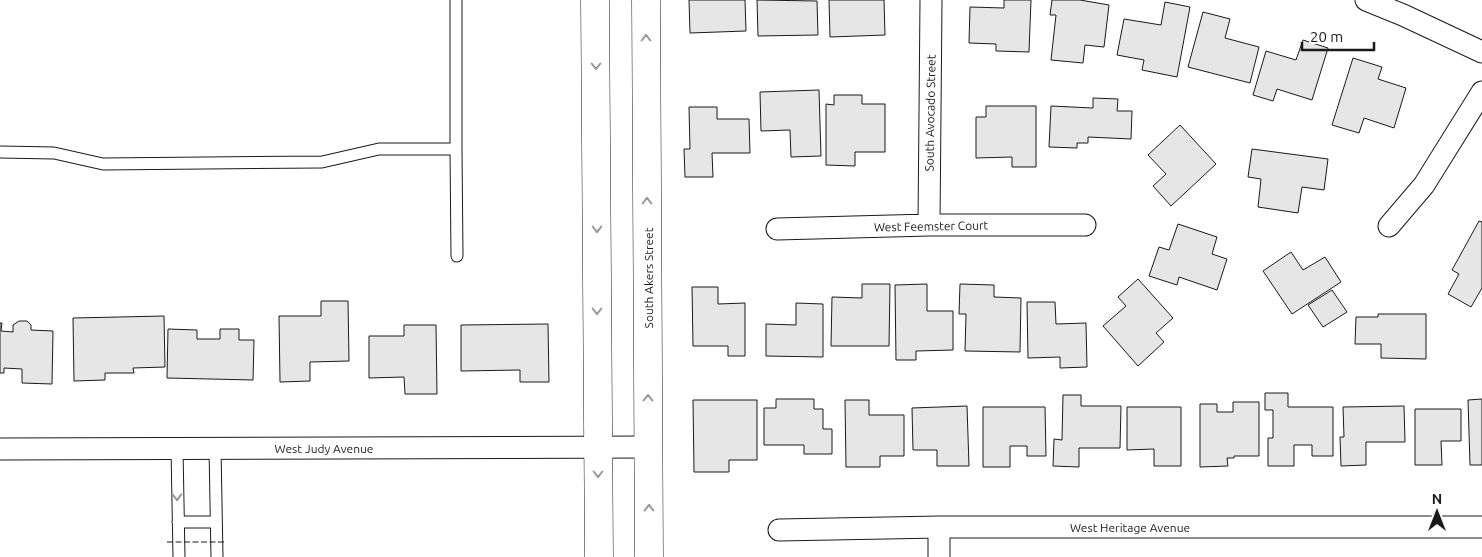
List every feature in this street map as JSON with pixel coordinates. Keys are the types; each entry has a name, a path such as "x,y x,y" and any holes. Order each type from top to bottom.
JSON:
{"main road":[{"path":"596,0 598,557"},
{"name":"South Akers Street","path":"646,0 649,557"}],"street":[{"name":"South Avocado Street","path":"928,225 931,0"},
{"path":"1366,0 1482,52"},
{"path":"1389,226 1424,185 1482,92"},
{"name":"West Feemster Court","path":"777,229 928,225 1085,225"},
{"name":"West Judy Avenue","path":"0,448 649,447"},
{"path":"939,527 939,557"},
{"name":"West Heritage Avenue","path":"779,530 939,527 1482,527"}],"lane":[{"path":"456,0 457,256"},
{"path":"0,152 54,153 103,164 322,162 379,150 456,149"},
{"path":"176,448 178,557"},
{"path":"215,448 217,557"},
{"path":"178,522 216,522"}],"building":[{"path":"689,0 745,0 746,31 690,33"},
{"path":"757,0 817,1 818,35 758,36"},
{"path":"829,0 884,0 885,35 830,37"},
{"path":"1004,0 1031,0 1029,52 996,51 996,44 969,43 970,7 1004,8"},
{"path":"1052,0 1080,0 1109,5 1104,47 1085,45 1083,63 1051,60 1056,15 1050,15"},
{"path":"1165,2 1190,7 1177,77 1142,70 1144,60 1117,55 1124,19 1161,25"},
{"path":"1203,12 1230,19 1225,38 1259,47 1250,83 1188,67"},
{"path":"1303,40 1328,48 1312,100 1277,89 1273,101 1253,95 1266,51 1296,60"},
{"path":"1353,58 1382,67 1378,79 1406,88 1394,128 1364,118 1359,133 1332,125"},
{"path":"819,90 821,156 791,157 790,130 761,131 760,92"},
{"path":"834,95 862,95 862,104 885,104 885,152 855,152 855,166 826,165 826,104 834,105"},
{"path":"1093,98 1118,99 1117,111 1132,111 1131,139 1088,137 1088,143 1077,143 1077,148 1049,147 1051,106 1093,108"},
{"path":"986,106 1036,106 1036,167 1012,167 1012,157 976,158 976,117 986,117"},
{"path":"689,107 717,107 717,119 749,119 750,153 712,153 713,177 685,177 684,149 690,149"},
{"path":"1180,125 1216,164 1171,206 1153,186 1166,174 1148,155"},
{"path":"1252,149 1328,159 1324,190 1302,187 1298,213 1258,207 1261,179 1248,177"},
{"path":"1479,221 1482,222 1482,288 1471,307 1448,294 1459,274 1452,270"},
{"path":"1178,224 1217,237 1212,254 1227,259 1217,290 1179,277 1177,285 1149,276 1159,247 1169,250"},
{"path":"1291,252 1303,270 1325,257 1341,282 1292,314 1263,271"},
{"path":"1138,279 1173,318 1156,333 1164,342 1138,366 1103,326 1126,306 1118,297"},
{"path":"862,284 890,284 889,346 831,346 832,297 862,298"},
{"path":"927,284 927,311 953,311 953,350 916,351 916,360 896,360 895,285"},
{"path":"960,284 994,285 994,297 1021,298 1020,352 965,351 966,314 959,314"},
{"path":"692,287 718,287 718,304 745,303 745,356 728,356 728,346 693,346"},
{"path":"1332,290 1347,312 1323,327 1308,305"},
{"path":"321,301 348,301 349,361 310,362 310,381 280,382 279,316 321,316"},
{"path":"1027,302 1055,302 1056,324 1086,323 1087,367 1060,368 1060,357 1028,358"},
{"path":"796,303 823,304 823,357 766,356 766,324 796,325"},
{"path":"1378,314 1426,314 1426,359 1381,358 1381,344 1355,344 1356,317 1378,317"},
{"path":"164,316 165,367 133,368 134,373 105,373 105,380 74,381 73,318"},
{"path":"19,321 27,321 31,325 31,330 53,331 52,384 22,383 22,369 4,368 4,373 0,373 0,323 2,323 1,331 13,332 13,325"},
{"path":"548,324 549,382 520,382 520,370 461,371 461,325"},
{"path":"404,325 436,325 437,394 405,394 404,377 369,378 369,336 404,336"},
{"path":"168,329 197,330 197,339 220,339 220,329 239,329 239,340 254,340 253,380 167,378"},
{"path":"1265,393 1288,393 1288,407 1333,407 1333,456 1312,456 1312,445 1294,445 1294,466 1268,466 1268,438 1273,438 1273,410 1265,410"},
{"path":"1063,395 1081,395 1081,406 1121,406 1120,448 1079,448 1079,467 1053,466 1054,439 1062,440"},
{"path":"776,399 814,399 814,409 823,409 823,429 832,429 832,454 804,454 804,445 764,445 764,408 776,408"},
{"path":"1482,399 1482,465 1470,465 1468,400"},
{"path":"693,400 757,400 757,460 729,460 729,472 694,472"},
{"path":"845,400 869,400 869,415 904,415 904,456 880,456 880,467 846,467"},
{"path":"1233,402 1259,402 1259,456 1234,456 1234,458 1227,458 1228,466 1200,467 1200,404 1217,404 1217,412 1233,412"},
{"path":"967,406 969,466 937,466 937,450 913,450 912,408"},
{"path":"1404,406 1405,442 1366,442 1366,465 1341,466 1340,437 1344,437 1343,407"},
{"path":"983,407 1045,407 1046,456 1027,456 1027,446 1010,446 1010,467 983,467"},
{"path":"1127,407 1181,407 1181,466 1154,466 1154,449 1127,450"},
{"path":"1415,409 1461,409 1461,441 1441,441 1442,465 1415,465"}],"fence":[{"path":"167,542 225,542"}]}
